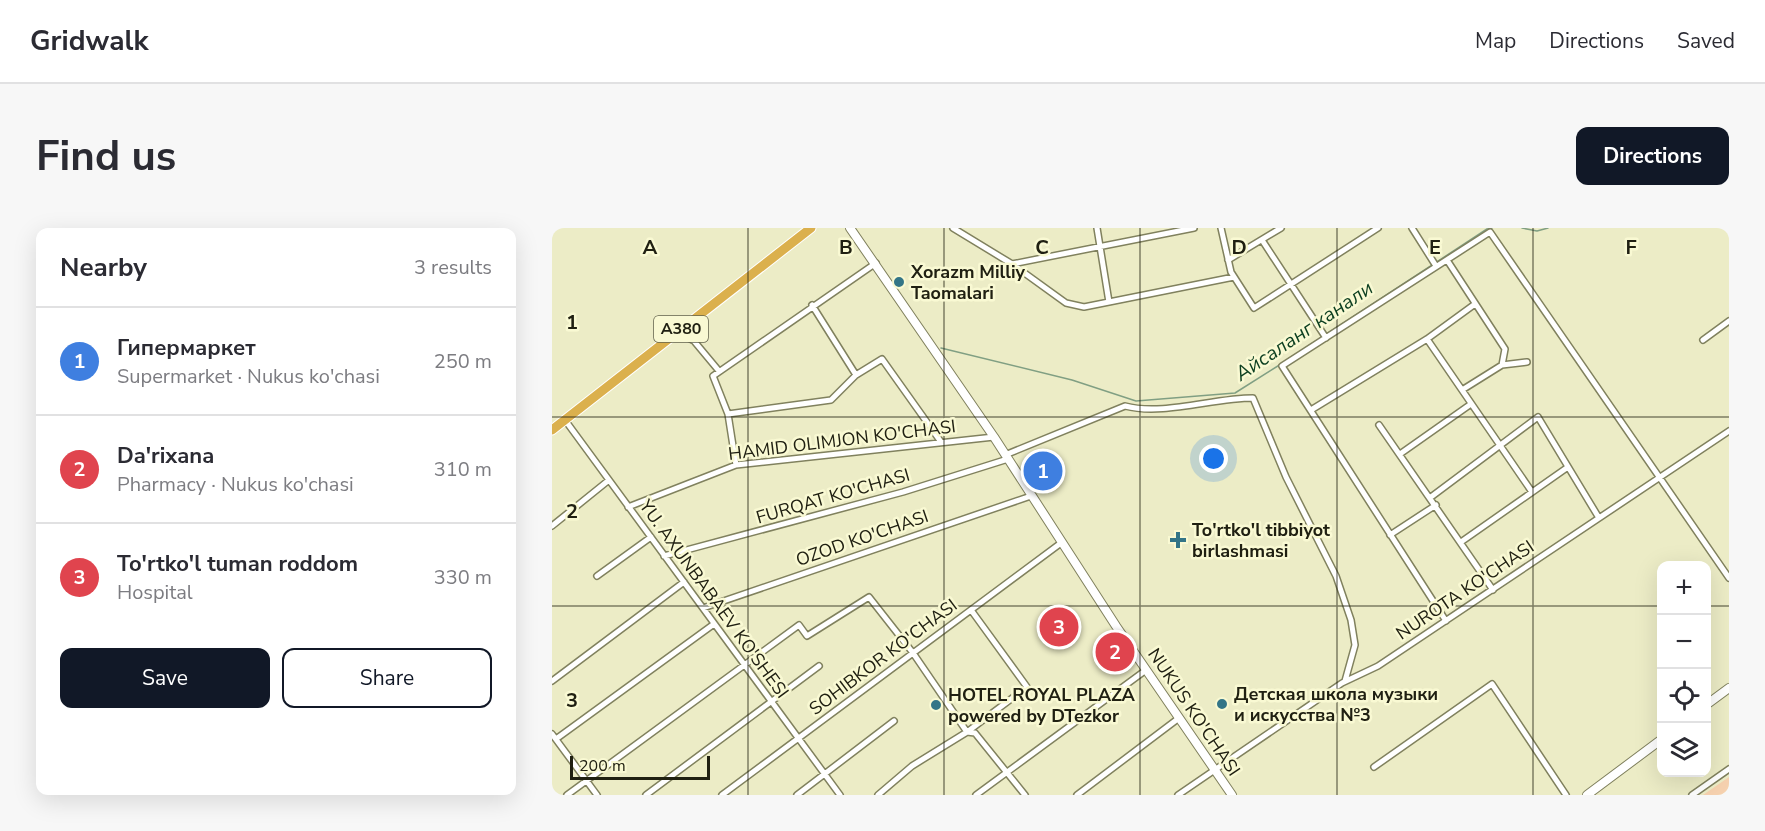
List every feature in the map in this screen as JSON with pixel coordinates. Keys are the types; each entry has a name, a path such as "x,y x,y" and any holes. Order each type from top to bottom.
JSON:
{"highway":[{"name":"A380","path":"552,430 811,228"}],"main road":[{"name":"NUKUS KO'CHASI","path":"850,228 994,436 1061,543 1232,795"},
{"path":"1711,702 1729,688"},
{"path":"1587,795 1657,743"}],"street":[{"path":"953,228 1012,264 1066,303 1084,307 1234,277"},
{"path":"1097,228 1109,302"},
{"path":"1012,264 1194,228"},
{"path":"1221,228 1234,277 1254,308 1378,228"},
{"path":"1228,260 1281,228"},
{"path":"1412,228 1436,266"},
{"path":"1446,621 1282,366 1490,232 1728,573"},
{"path":"1262,240 1326,338"},
{"path":"1447,260 1505,349 1502,365"},
{"path":"735,465 728,414 713,376 812,305 876,263"},
{"path":"1311,410 1427,339 1475,304"},
{"path":"812,305 856,375"},
{"path":"1703,340 1729,321"},
{"path":"677,332 694,341 719,372"},
{"path":"1427,339 1532,492"},
{"path":"728,414 831,399 856,375 882,359 941,442"},
{"path":"1462,390 1502,365 1527,362"},
{"name":"FURQAT KO'CHASI","path":"664,556 903,492 1006,457 1125,406 1142,411 1230,398 1253,398 1286,477 1336,576 1351,620 1355,645 1345,681"},
{"path":"1400,454 1471,404"},
{"path":"1431,497 1538,417 1599,518"},
{"name":"YU. AXUNBABAEV KO'SHESI","path":"565,420 840,795"},
{"path":"1379,425 1431,497 1493,590"},
{"name":"NUROTA KO'CHASI","path":"1178,795 1345,681 1378,666 1729,431"},
{"name":"HAMID OLIMJON KO'CHASI","path":"628,507 735,465 994,436"},
{"path":"1461,542 1568,467"},
{"path":"552,526 609,480"},
{"name":"OZOD KO'CHASI","path":"703,608 1031,496"},
{"path":"1390,535 1436,505"},
{"path":"597,576 651,537"},
{"name":"SOHIBKOR KO'CHASI","path":"722,795 1061,543"},
{"path":"552,681 684,582"},
{"path":"567,795 799,625 807,636 869,597 913,653 967,732 975,733 1025,795"},
{"path":"878,795 912,766 967,732 1027,687 971,610"},
{"path":"597,795 554,737 714,624"},
{"path":"646,795 819,666"},
{"path":"976,795 1146,670"},
{"path":"1374,767 1492,684 1566,795"},
{"path":"1077,795 1179,718"},
{"path":"797,795 894,721"},
{"path":"1692,795 1729,769"}],"shaded area":[{"path":"1729,777 1729,795 1703,795"}],"waterway":[{"name":"Айсаланг канали","path":"1287,360 1487,229 1492,228"},
{"name":"Айсаланг канали","path":"1522,228 1537,231 1548,228"},
{"name":"Айсаланг канали","path":"941,348 1072,380 1136,401 1235,393 1281,364"}],"place":[{"name":"Xorazm Milliy Taomalari","path":"899,282"},
{"name":"Гипермаркет","path":"1043,471"},
{"name":"To'rtko'l tibbiyot birlashmasi","path":"1178,540"},
{"name":"To'rtko'l tuman roddom","path":"1059,627"},
{"name":"Da'rixana","path":"1115,652"},
{"name":"Детская школа музыки и искусства №3","path":"1222,704"},
{"name":"HOTEL ROYAL PLAZA powered by DTezkor","path":"936,705"}]}
